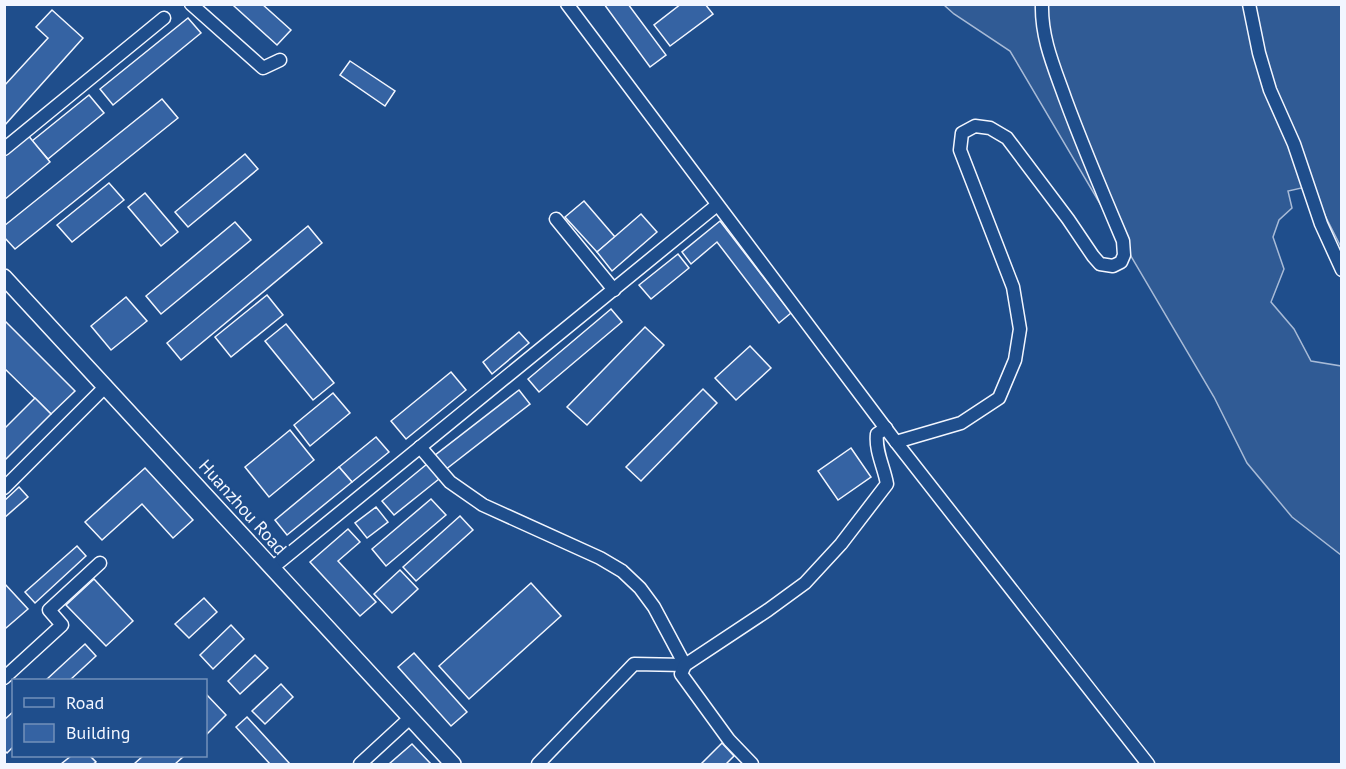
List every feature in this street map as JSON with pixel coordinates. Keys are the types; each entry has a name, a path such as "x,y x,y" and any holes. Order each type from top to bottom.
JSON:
{"main road":[{"name":"Huanzhou Road","path":"4,277 453,765"}],"street":[{"path":"191,4 263,68 280,60"},
{"path":"567,4 896,442 1148,765"},
{"path":"896,442 961,423 999,398 1015,360 1020,329 1013,287 960,150 962,132 975,126 990,128 1007,138 1100,264 1113,266 1121,262 1124,255 1123,241 1075,124 1046,45 1041,20 1042,4"},
{"path":"1250,4 1259,53 1270,90 1294,144 1321,224 1341,270"},
{"path":"4,149 164,18"},
{"path":"272,568 717,205"},
{"path":"556,219 614,290"},
{"path":"4,488 106,386"},
{"path":"752,765 729,740 681,674 685,665 805,583 841,544 887,483 884,466 876,445 877,434 886,428"},
{"path":"420,447 450,482 483,505 600,558 622,571 640,588 654,607 685,665"},
{"path":"4,678 63,625 49,610 100,563"},
{"path":"538,765 634,663 685,665"},
{"path":"360,765 410,718"}],"shaded area":[{"path":"944,5 1341,5 1341,247 1310,186 1288,191 1292,208 1279,220 1273,237 1284,269 1271,302 1294,329 1311,361 1341,366 1341,555 1292,517 1247,463 1214,397 1010,51"}],"building":[{"path":"236,4 262,4 291,30 277,45 234,6"},
{"path":"604,4 628,4 666,55 650,67"},
{"path":"681,4 705,4 713,14 670,46 654,25"},
{"path":"52,10 83,38 4,126 4,86 48,38 36,27"},
{"path":"188,18 201,33 113,105 100,89"},
{"path":"350,61 395,91 385,106 340,75"},
{"path":"89,95 104,113 48,159 32,141"},
{"path":"162,99 178,118 15,249 4,237 4,226"},
{"path":"27,134 50,162 4,200 4,153"},
{"path":"245,154 258,169 188,227 175,212"},
{"path":"109,183 124,200 72,242 57,225"},
{"path":"145,193 178,232 161,246 128,207"},
{"path":"584,201 615,237 597,252 565,217"},
{"path":"641,214 657,232 612,271 597,252"},
{"path":"720,221 791,313 779,323 717,242 691,264 682,252"},
{"path":"235,222 251,240 161,314 146,296"},
{"path":"308,226 322,243 181,360 167,343"},
{"path":"678,254 689,268 651,299 639,285"},
{"path":"267,295 283,315 231,357 215,337"},
{"path":"126,297 147,321 111,350 91,326"},
{"path":"611,309 622,322 539,392 528,379"},
{"path":"4,320 75,391 51,414 4,368"},
{"path":"286,324 334,383 313,400 265,341"},
{"path":"645,327 664,345 587,425 567,407"},
{"path":"519,332 529,343 492,374 483,362"},
{"path":"750,346 771,368 736,400 715,378"},
{"path":"451,372 466,390 406,439 391,421"},
{"path":"703,389 717,403 641,481 626,467"},
{"path":"519,390 530,404 445,470 434,456"},
{"path":"333,393 350,413 310,446 294,425"},
{"path":"35,398 51,414 4,461 4,429"},
{"path":"290,430 314,460 269,497 245,467"},
{"path":"376,437 389,452 352,482 339,467"},
{"path":"851,448 871,477 838,500 818,471"},
{"path":"427,464 439,479 394,515 382,501"},
{"path":"339,467 352,482 287,535 275,520"},
{"path":"145,468 193,520 173,538 142,504 102,540 85,522"},
{"path":"19,487 28,497 4,518 4,501"},
{"path":"431,499 446,515 386,566 372,549"},
{"path":"376,507 388,522 367,538 355,523"},
{"path":"460,516 473,530 416,581 403,567"},
{"path":"348,529 360,542 338,561 376,602 360,616 310,562"},
{"path":"77,546 86,556 35,603 25,592"},
{"path":"400,570 418,589 392,613 374,594"},
{"path":"94,579 133,621 106,646 66,605"},
{"path":"4,583 28,609 6,628 4,626"},
{"path":"531,583 561,616 469,699 439,666"},
{"path":"204,598 217,612 189,638 175,624"},
{"path":"231,625 244,639 213,669 200,655"},
{"path":"85,644 96,656 71,679 47,679"},
{"path":"414,653 467,712 451,726 398,667"},
{"path":"255,655 268,668 240,694 228,681"},
{"path":"281,684 293,697 265,724 252,711"},
{"path":"207,695 226,715 207,734"},
{"path":"12,713 12,748 7,753 4,750 4,720"},
{"path":"247,717 290,764 270,764 236,727"},
{"path":"722,743 734,756 726,764 701,764"},
{"path":"412,744 431,764 389,764"},
{"path":"70,757 91,757 96,762 93,764 61,764"},
{"path":"142,757 183,757 175,764 134,764"}]}
